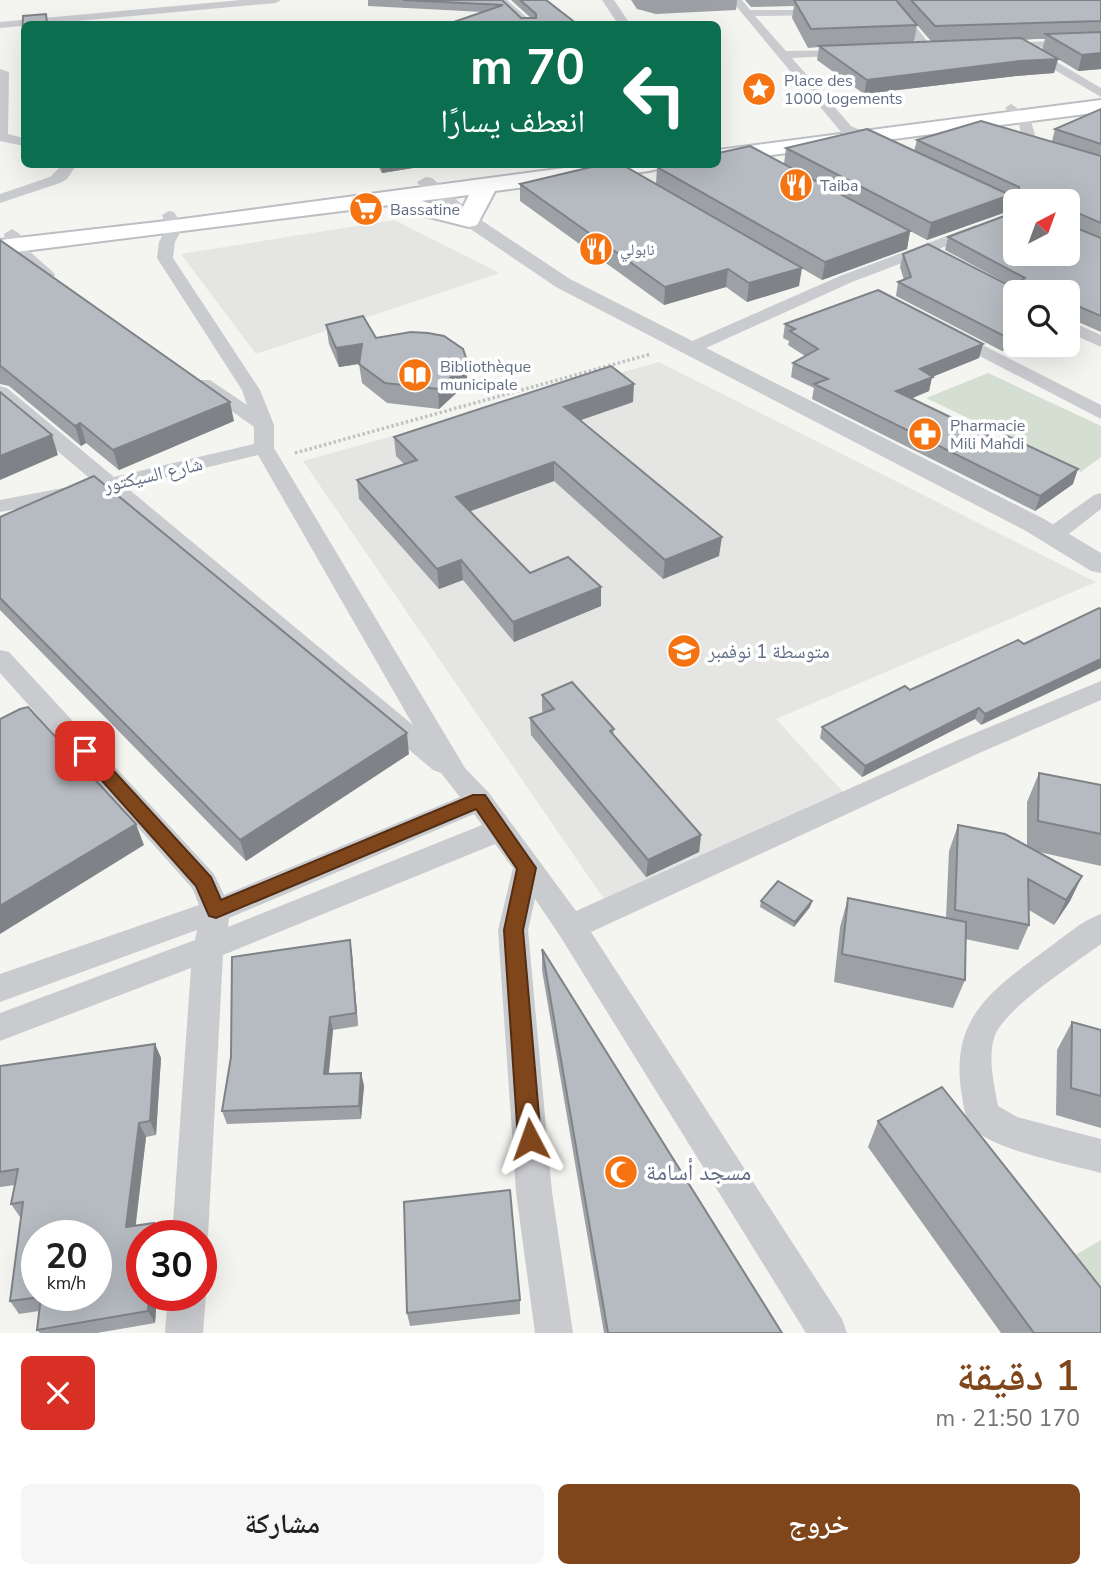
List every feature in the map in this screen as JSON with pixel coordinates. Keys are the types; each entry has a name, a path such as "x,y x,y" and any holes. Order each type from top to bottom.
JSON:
{"main road":[{"path":"721,145 966,119 1022,130 1098,103"},
{"path":"721,155 866,137 966,119"},
{"path":"6,240 378,199 544,168"},
{"path":"172,221 431,188 486,187 613,169 643,173"},
{"path":"378,199 469,220 486,187"}],"street":[{"path":"139,0 142,12"},
{"path":"70,21 276,0"},
{"path":"501,0 526,21"},
{"path":"608,0 622,21"},
{"path":"736,0 846,130 891,149"},
{"path":"881,0 895,10 927,48"},
{"path":"868,11 895,10"},
{"path":"745,13 841,11"},
{"path":"0,25 21,24"},
{"path":"994,46 1101,42"},
{"path":"1021,46 1098,103"},
{"path":"914,49 941,48"},
{"path":"781,55 861,51"},
{"path":"6,72 0,137 21,141"},
{"path":"743,151 768,164"},
{"path":"0,199 55,180 67,168"},
{"path":"965,184 1003,202"},
{"path":"431,188 469,220 563,284 1052,535 1101,565"},
{"path":"172,221 164,258 241,372 251,390 266,445 456,775"},
{"path":"686,347 846,279 1002,221"},
{"path":"901,236 948,261"},
{"path":"6,240 60,284"},
{"path":"800,277 824,290"},
{"path":"846,279 871,292"},
{"path":"931,324 1101,414"},
{"path":"1080,331 1101,342"},
{"path":"183,370 266,445"},
{"path":"0,392 456,775 479,800 570,927 828,1333"},
{"name":"شارع السيكتور","path":"0,506 108,485 266,445"},
{"path":"1052,535 1101,499"},
{"path":"0,658 38,716 204,882 216,911 208,948 191,1220"},
{"path":"570,927 881,788 986,737 1101,690"},
{"path":"0,988 216,911 479,800"},
{"path":"0,1027 208,948 500,830"},
{"path":"527,868 513,930 534,1192 554,1333"},
{"path":"1101,926 1014,995 984,1023 975,1048 978,1095 983,1116 1010,1132 1101,1156"},
{"path":"184,1333 186,1311"}],"path":[{"path":"266,445 686,347"}],"shaded area":[{"path":"394,220 500,273 256,354 181,254"},
{"name":"متوسطة 1 نوفمبر","path":"659,362 1096,582 776,719 845,794 606,902 303,461"},
{"path":"988,373 1101,426 1101,457 1081,472 926,398"},
{"path":"1101,1240 1101,1307 1065,1261"}],"building":[{"path":"403,0 502,0 521,18 536,18 536,14 520,0 546,0 573,21 457,21 503,5"},
{"path":"794,0 896,0 917,25 811,29"},
{"path":"911,0 1101,0 1101,21 935,26"},
{"path":"46,14 47,21 23,21 23,16"},
{"path":"1101,32 1101,53 1082,55 1046,34"},
{"path":"1021,38 1058,59 1020,61 867,80 819,46"},
{"path":"1101,109 1101,144 1055,129"},
{"path":"981,121 1101,156 1101,223 1080,214 1080,189 1019,189 917,140"},
{"path":"867,129 1003,192 1003,197 931,223 786,148"},
{"path":"750,146 910,231 825,262 659,168 721,168 721,152"},
{"path":"587,168 628,168 802,268 749,283 728,269 665,287 520,184"},
{"path":"1003,216 1003,266 1080,266 1080,229 1101,238 1101,316 1080,307 1080,280 1022,280 1025,278 948,237"},
{"path":"0,240 230,402 113,450 80,423 75,426 0,366"},
{"path":"928,244 1003,282 1003,335 898,282 911,277 903,254"},
{"path":"878,290 983,344 920,369 933,377 896,391 998,440 1005,435 1078,469 1040,496 814,384 828,379 793,363 818,349 790,331 795,329 785,324"},
{"path":"363,316 376,338 411,332 444,336 463,349 466,358 463,366 438,389 385,383 359,364 362,344 336,348 326,325"},
{"path":"611,366 634,384 564,407 722,537 665,560 554,462 456,497 530,573 568,557 601,587 513,622 461,560 437,569 357,480 417,460 394,437"},
{"path":"0,392 52,435 0,456"},
{"path":"94,476 407,733 240,840 0,598 0,517"},
{"path":"1099,608 1101,659 985,714 979,708 865,766 822,727 905,686 910,690 1018,640 1024,644"},
{"path":"572,682 614,729 610,731 701,835 648,860 530,718 554,709 542,695"},
{"path":"28,707 136,824 0,906 0,719"},
{"path":"1039,773 1101,785 1101,834 1038,821"},
{"path":"958,825 1005,834 1082,876 1066,900 1028,879 1029,925 955,910"},
{"path":"778,881 812,901 795,922 761,901"},
{"path":"848,898 966,922 965,980 842,954"},
{"path":"350,940 356,1013 330,1017 324,1074 361,1073 359,1106 222,1111 231,1057 232,957"},
{"name":"مسجد أسامة","path":"542,949 782,1333 608,1333"},
{"path":"1072,1022 1101,1030 1101,1096 1071,1088"},
{"path":"155,1044 150,1121 139,1123 126,1220 126,1311 148,1311 37,1330 39,1311 112,1311 112,1220 21,1220 21,1300 10,1301 23,1202 11,1204 18,1169 0,1172 0,1066"},
{"path":"942,1087 1101,1288 1101,1333 1034,1333 878,1121"},
{"path":"510,1190 520,1300 407,1313 404,1202"}],"place":[{"name":"Place des 1000 logements","path":"759,89"},
{"name":"Taiba","path":"796,185"},
{"name":"Bassatine","path":"366,209"},
{"name":"نابولي","path":"596,249"},
{"name":"Bibliothèque municipale","path":"415,375"},
{"name":"Pharmacie Mili Mahdi","path":"925,434"},
{"name":"متوسطة 1 نوفمبر","path":"684,651"},
{"name":"مسجد أسامة","path":"621,1172"}],"route":[{"path":"85,751 204,882 216,911 479,800 527,868 513,930 530,1139"}]}
